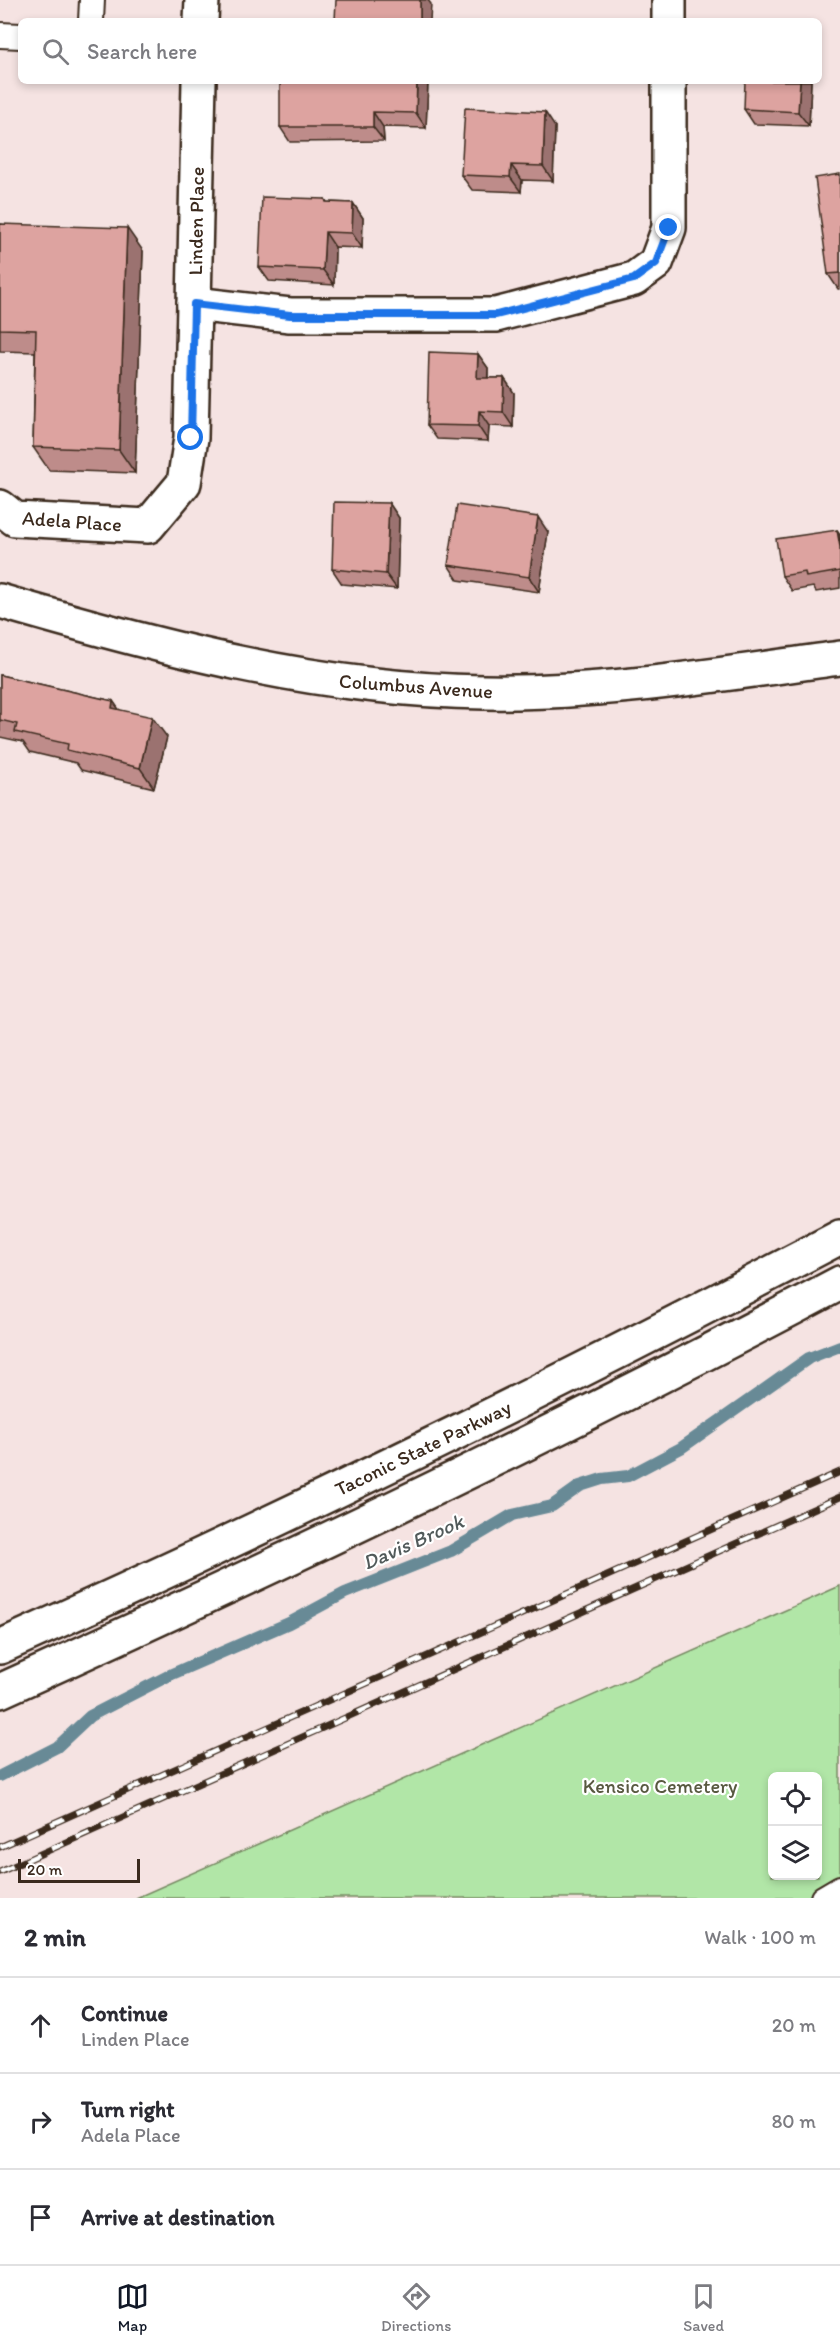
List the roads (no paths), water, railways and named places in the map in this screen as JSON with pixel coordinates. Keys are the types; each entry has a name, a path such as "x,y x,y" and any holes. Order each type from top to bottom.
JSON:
{"main road":[{"path":"201,18 202,0"},
{"path":"669,0 669,18"},
{"name":"Linden Place","path":"148,526 184,483 191,438 200,84"},
{"path":"194,304 290,315 496,315 634,279 656,263 669,228 669,84"},
{"name":"Adela Place","path":"0,507 15,519 148,526"},
{"name":"Columbus Avenue","path":"0,601 156,644 244,665 320,679 403,688 483,692 576,690 642,685 840,658"},
{"name":"Taconic State Parkway","path":"0,1647 462,1430 840,1237"},
{"name":"Taconic State Parkway","path":"0,1691 215,1593 481,1466 745,1334 840,1283"}],"lane":[{"path":"91,18 92,0"},
{"path":"0,35 18,36"},
{"path":"823,1898 840,1888"}],"waterway":[{"name":"Davis Brook","path":"0,1776 57,1747 90,1716 172,1674 289,1623 345,1593 451,1551 512,1515 552,1506 580,1486 602,1479 628,1476 681,1448 809,1358 840,1346"}],"railway":[{"path":"0,1847 840,1472"},
{"path":"0,1872 840,1497"}],"park label":[{"name":"Kensico Cemetery","path":"660,1786"}]}
